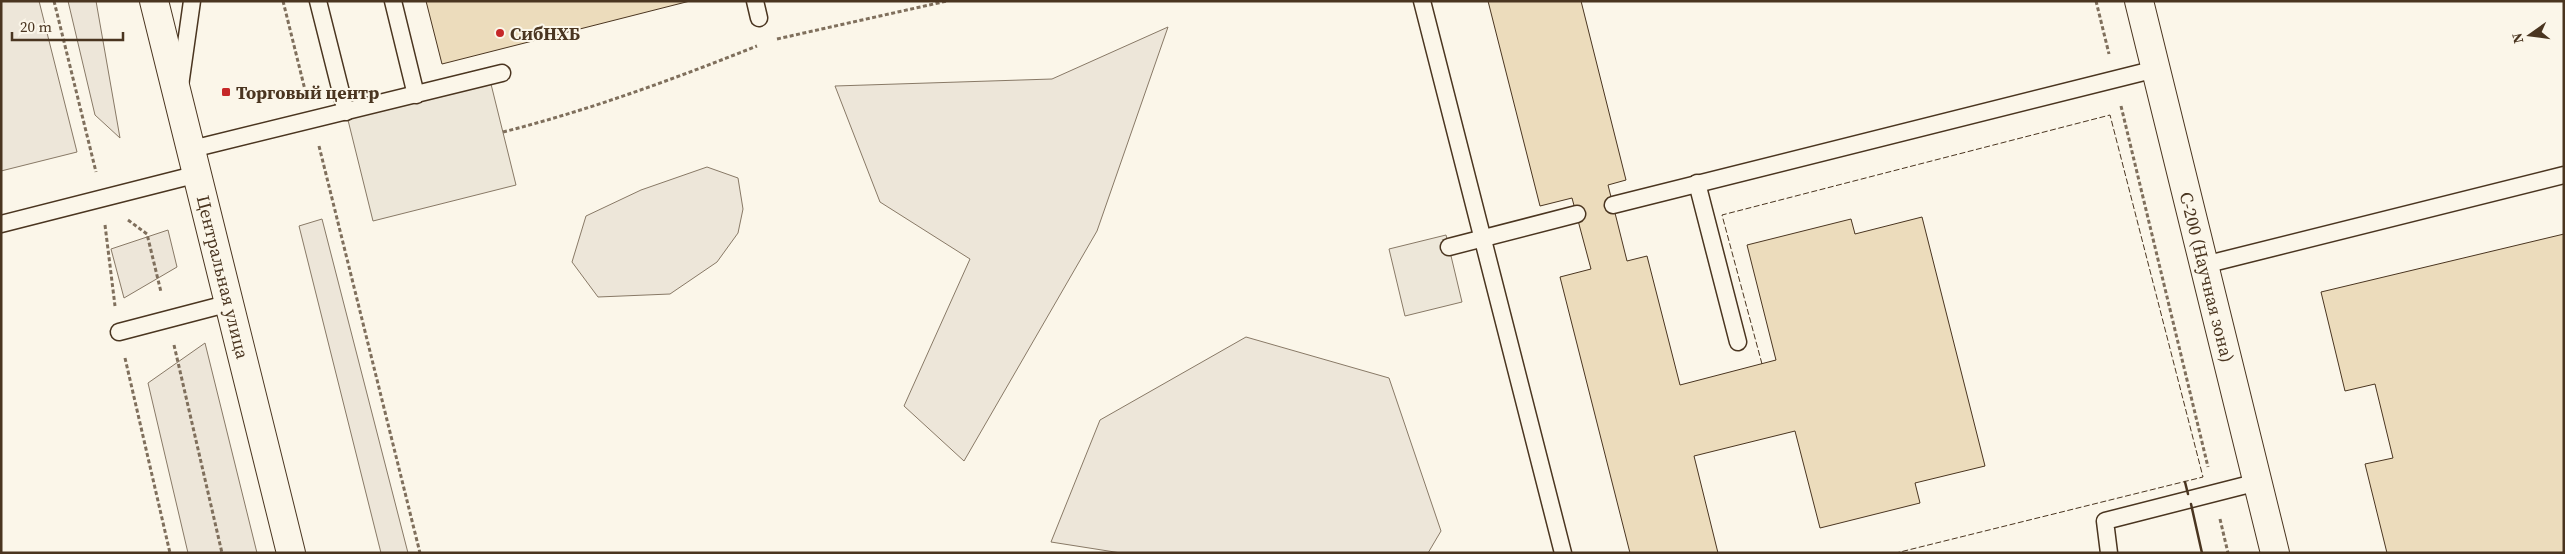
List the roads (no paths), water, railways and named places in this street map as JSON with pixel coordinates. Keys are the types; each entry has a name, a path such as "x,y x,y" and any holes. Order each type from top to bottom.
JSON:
{"street":[{"name":"Центральная улица","path":"154,1 291,553"},
{"name":"С-200 (Научная зона)","path":"2139,1 2276,553"}],"lane":[{"path":"178,100 192,1"},
{"path":"318,1 346,112"},
{"path":"393,1 416,95"},
{"path":"755,1 759,18"},
{"path":"1422,1 1481,239 1563,553"},
{"path":"1613,205 2156,69"},
{"path":"1,224 102,200 195,162 313,121 502,73"},
{"path":"2204,265 2564,175"},
{"path":"1697,183 1738,342"},
{"path":"1449,247 1577,214"},
{"path":"119,332 230,303"},
{"path":"2109,553 2105,521 2258,482"}],"place":[{"name":"СибНХБ","path":"500,33"},
{"name":"Торговый центр","path":"226,92"}]}
